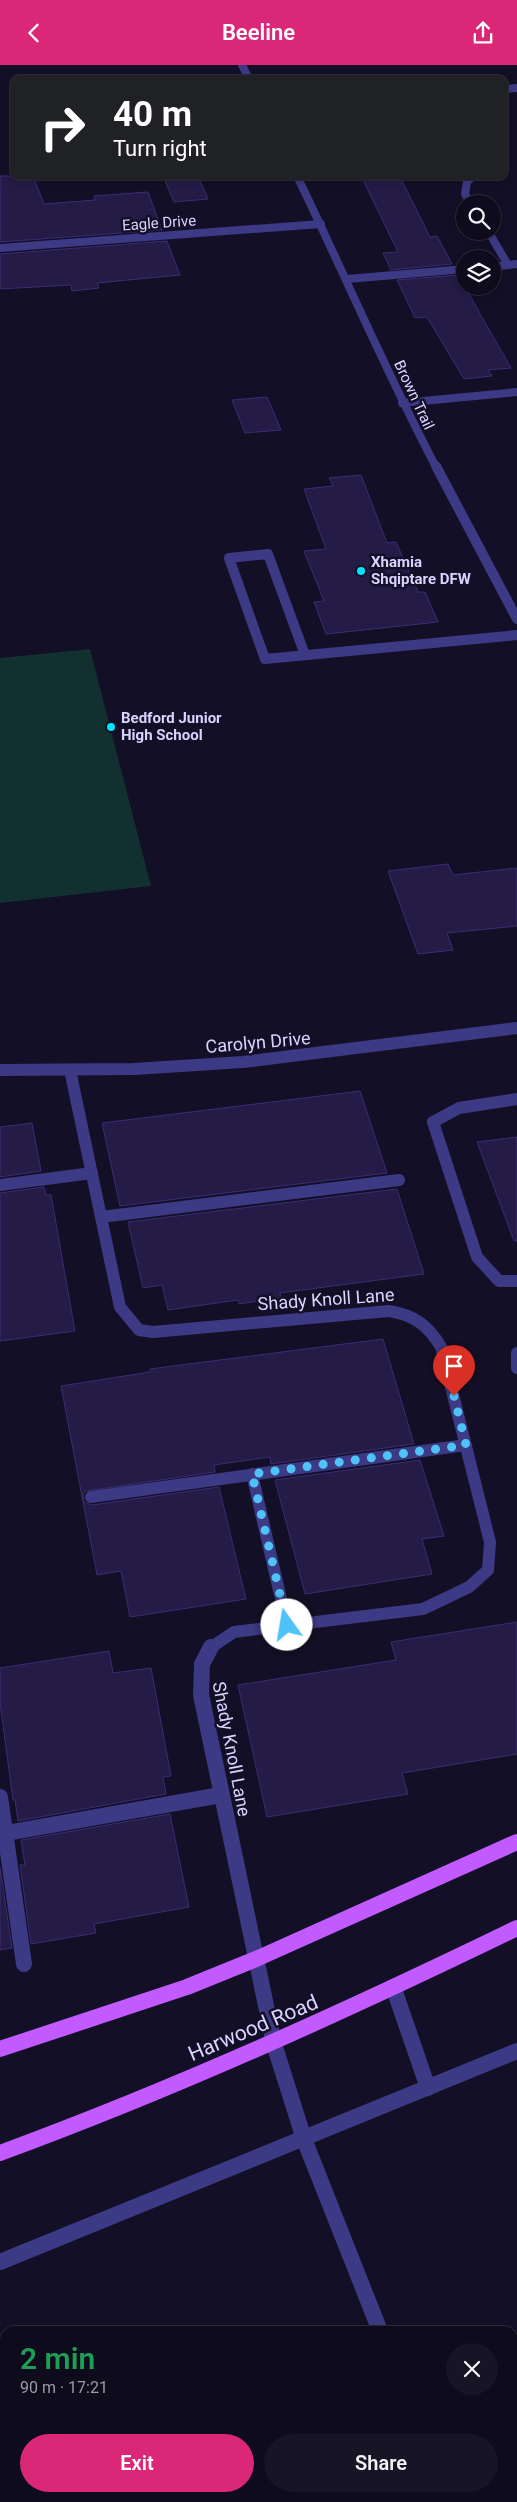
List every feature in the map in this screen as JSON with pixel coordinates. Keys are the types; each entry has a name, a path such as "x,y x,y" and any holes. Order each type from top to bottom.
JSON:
{"main road":[{"path":"0,2049 187,1987 256,1959 517,1842"},
{"name":"Harwood Road","path":"0,2153 64,2130 274,2044 394,1989 517,1928"}],"street":[{"name":"Brown Trail","path":"299,180 347,279 402,403 517,619"},
{"path":"466,195 467,182 469,180"},
{"name":"Eagle Drive","path":"0,248 321,224"},
{"path":"493,240 508,265"},
{"path":"501,266 517,265"},
{"path":"347,279 456,270"},
{"path":"402,403 517,392"},
{"path":"305,655 268,554 228,558 265,659 517,635"},
{"name":"Carolyn Drive","path":"0,1070 134,1069 243,1062 517,1028"},
{"name":"Shady Knoll Lane","path":"70,1069 120,1307 139,1330 153,1332 388,1311 408,1313 430,1327 441,1347 466,1445 490,1543 488,1570 469,1587 423,1609 234,1632 214,1642 204,1654 199,1672 201,1695 221,1795 274,2044 304,2139 378,2326"},
{"path":"517,1099 459,1108 433,1121 477,1257 498,1281 517,1281"},
{"path":"0,1185 92,1173"},
{"path":"101,1217 399,1180"},
{"path":"517,1353 517,1369"},
{"path":"91,1497 466,1445"},
{"path":"252,1474 287,1625"},
{"path":"3,1834 221,1795"},
{"path":"0,1797 3,1834 24,1964"},
{"path":"394,1989 428,2088"},
{"path":"0,2262 517,2051"}],"green space":[{"path":"90,649 151,886 0,903 0,658"}],"building":[{"path":"0,176 10,176 10,180 35,180 44,204 95,200 94,196 148,192 162,230 0,242"},
{"path":"165,180 200,180 208,199 174,202"},
{"path":"363,180 402,180 430,237 437,236 452,264 391,270 383,253 398,252"},
{"path":"167,241 180,275 97,283 99,288 72,291 71,285 0,289 0,254"},
{"path":"456,275 456,295 469,295 511,368 488,370 492,376 464,379 427,317 415,318 397,280"},
{"path":"267,397 281,430 245,433 232,400"},
{"name":"Xhamia Shqiptare DFW","path":"361,475 387,543 396,542 418,592 425,592 438,622 326,634 314,602 324,601 304,551 326,549 304,489 333,486 329,478"},
{"path":"448,864 453,875 517,868 517,926 447,933 453,950 418,954 388,871"},
{"path":"360,1091 387,1173 120,1206 102,1123"},
{"path":"32,1123 41,1171 0,1177 0,1127"},
{"path":"517,1137 517,1241 514,1241 477,1142"},
{"path":"44,1187 46,1195 51,1195 75,1331 0,1341 0,1193"},
{"path":"397,1189 424,1274 280,1293 281,1298 239,1304 238,1300 168,1310 162,1285 143,1288 128,1222"},
{"path":"383,1339 414,1444 271,1464 270,1457 214,1465 215,1472 86,1491 83,1494 84,1502 92,1505 219,1487 246,1599 130,1617 121,1571 97,1575 61,1386 150,1372 150,1369"},
{"path":"420,1460 444,1536 422,1539 432,1574 305,1594 275,1480"},
{"path":"517,1622 517,1754 402,1773 408,1794 267,1817 238,1685 396,1660 391,1642"},
{"path":"109,1651 113,1673 151,1668 171,1776 163,1777 166,1794 18,1821 15,1800 13,1800 0,1703 0,1668"},
{"path":"170,1814 189,1907 94,1924 96,1933 31,1944 20,1865 25,1865 21,1840"},
{"path":"0,1867 12,1948 0,1950"}],"place":[{"name":"Xhamia Shqiptare DFW","path":"361,571"},
{"name":"Bedford Junior High School","path":"111,727"}],"route":[{"path":"287,1625 252,1474 466,1445 454,1396"}]}
